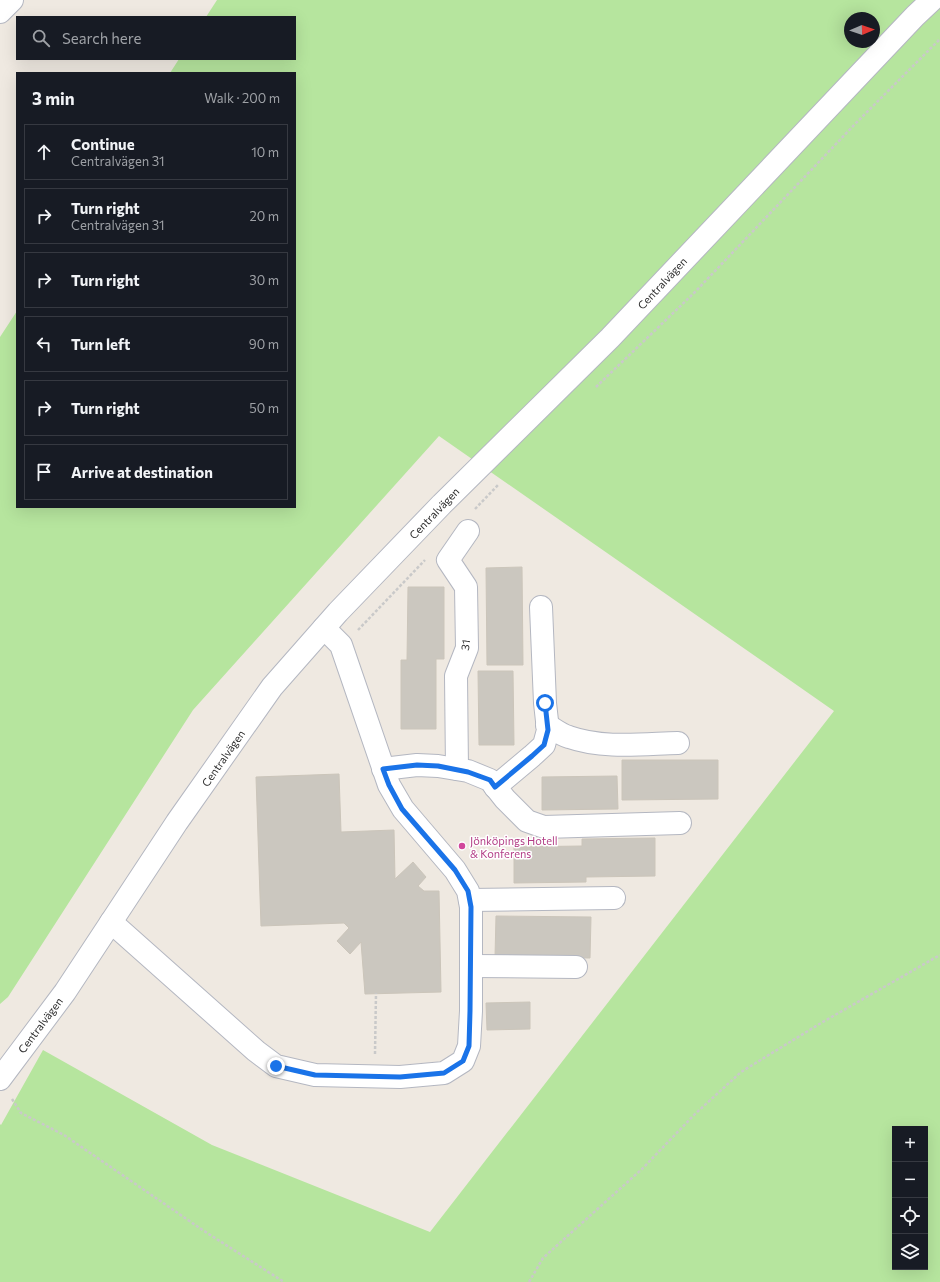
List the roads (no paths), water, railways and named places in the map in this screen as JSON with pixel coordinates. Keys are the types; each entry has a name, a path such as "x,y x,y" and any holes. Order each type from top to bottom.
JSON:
{"street":[{"path":"0,12 12,0"},
{"name":"Centralvägen","path":"4,1087 177,822 272,687 324,628 442,504 610,338 786,151 932,0"},
{"name":"31","path":"457,770 456,676 467,648 466,587 448,560 468,532"},
{"path":"495,787 544,745 548,730 545,703 541,607"},
{"path":"111,922 256,1051 276,1066 315,1075 400,1077 444,1073 463,1061 469,1046 471,907 468,891 455,870 402,809 389,785 383,769 341,645 324,628"},
{"path":"547,725 567,737 588,742 612,744 678,743"},
{"path":"383,769 417,765 438,766 468,772 490,780 505,799 527,821 544,826 680,823"},
{"path":"470,900 614,898"},
{"path":"471,966 576,967"}],"place":[{"name":"Jönköpings Hotell & Konferens","path":"462,846"}]}
